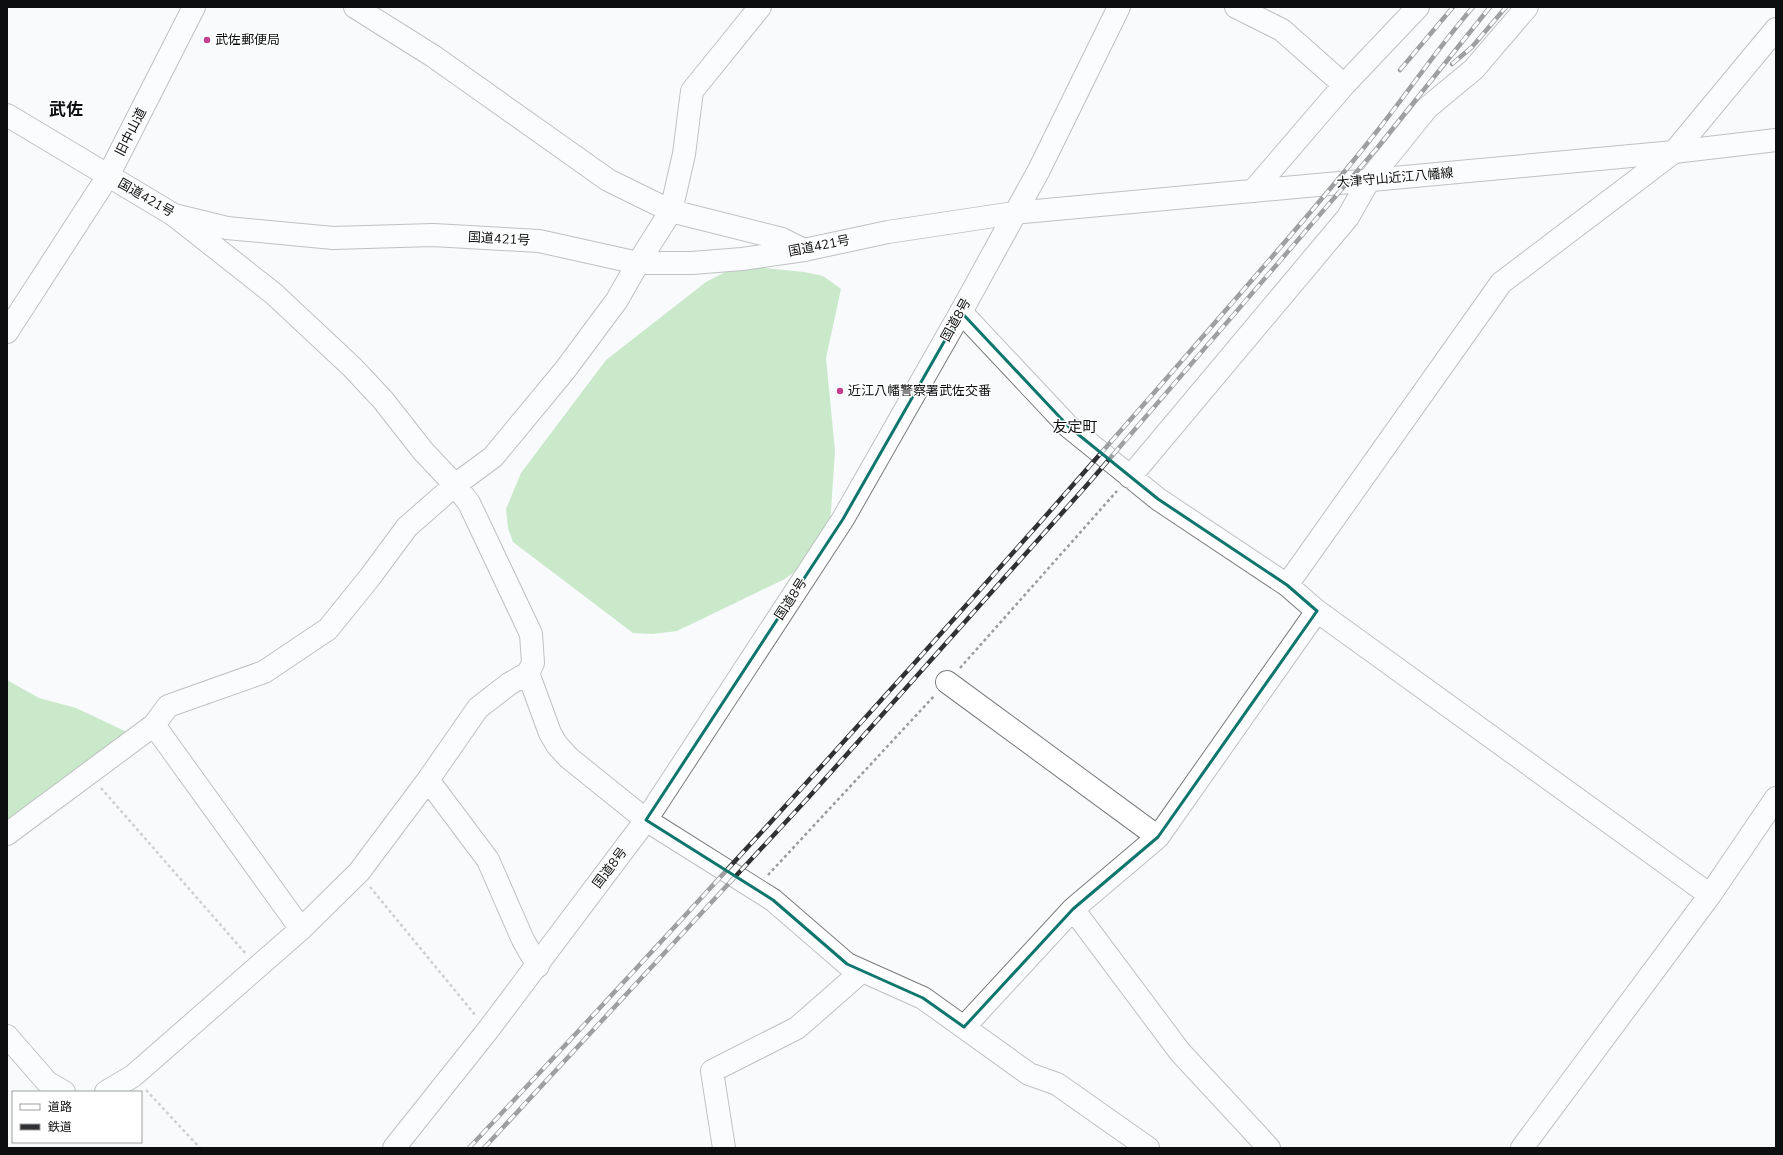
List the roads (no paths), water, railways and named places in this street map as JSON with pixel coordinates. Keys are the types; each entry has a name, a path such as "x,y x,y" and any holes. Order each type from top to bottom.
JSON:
{"main road":[{"name":"旧中山道","path":"7,332 108,176 194,7"},
{"path":"355,7 433,56 608,180 671,211 782,239 804,250"},
{"name":"国道8号","path":"394,1148 538,966 646,820 843,519 1038,170 1119,7"},
{"path":"1236,7 1282,30 1344,85"},
{"path":"1253,191 1344,85 1418,7"},
{"path":"1130,477 1348,217 1370,180 1427,108 1474,69 1527,7"},
{"path":"7,834 154,725 168,706 264,672 328,629 370,577 407,527 455,485 493,457 565,370 617,300 638,263 671,211 684,154 692,92 752,10"},
{"path":"1287,585 1501,283 1674,152 1776,29"},
{"name":"国道421号","path":"7,115 174,215 227,228 333,238 433,235 539,241 638,263 692,263 721,261 804,250 888,232 1014,213"},
{"name":"大津守山近江八幡線","path":"1014,213 1674,152 1776,140"},
{"path":"108,1091 133,1076 301,929 359,872 428,780 478,708 509,684 528,673 533,662 531,634 469,503 455,485 423,451 383,400 352,367 274,294 174,215"},
{"path":"960,312 1069,427 1158,499 1287,585 1317,611 1710,895"},
{"path":"964,1027 1073,909 1158,837 1317,611"},
{"path":"528,673 550,733 557,745 569,758 646,820 773,900 847,964 923,998 1029,1074 1057,1084 1148,1148"},
{"path":"947,682 1158,837"},
{"path":"154,725 301,929"},
{"path":"428,780 488,860 523,940 538,966"},
{"path":"1522,1148 1710,895 1776,798"},
{"path":"1073,909 1180,1052 1269,1148"},
{"path":"724,1148 712,1071 797,1028 862,971"},
{"path":"7,1036 47,1082 62,1091"}],"railway":[{"path":"1400,70 1453,7"},
{"path":"469,1148 767,826 1060,500 1327,193 1383,124 1446,40 1473,7"},
{"path":"484,1148 808,798 1087,485 1378,147 1490,7"},
{"path":"1452,64 1472,47 1506,7"}],"place":[{"name":"武佐郵便局","path":"207,40"},
{"name":"近江八幡警察署武佐交番","path":"840,391"}],"district":[{"name":"武佐","path":"66,109"},
{"name":"友定町","path":"1075,427"}]}
